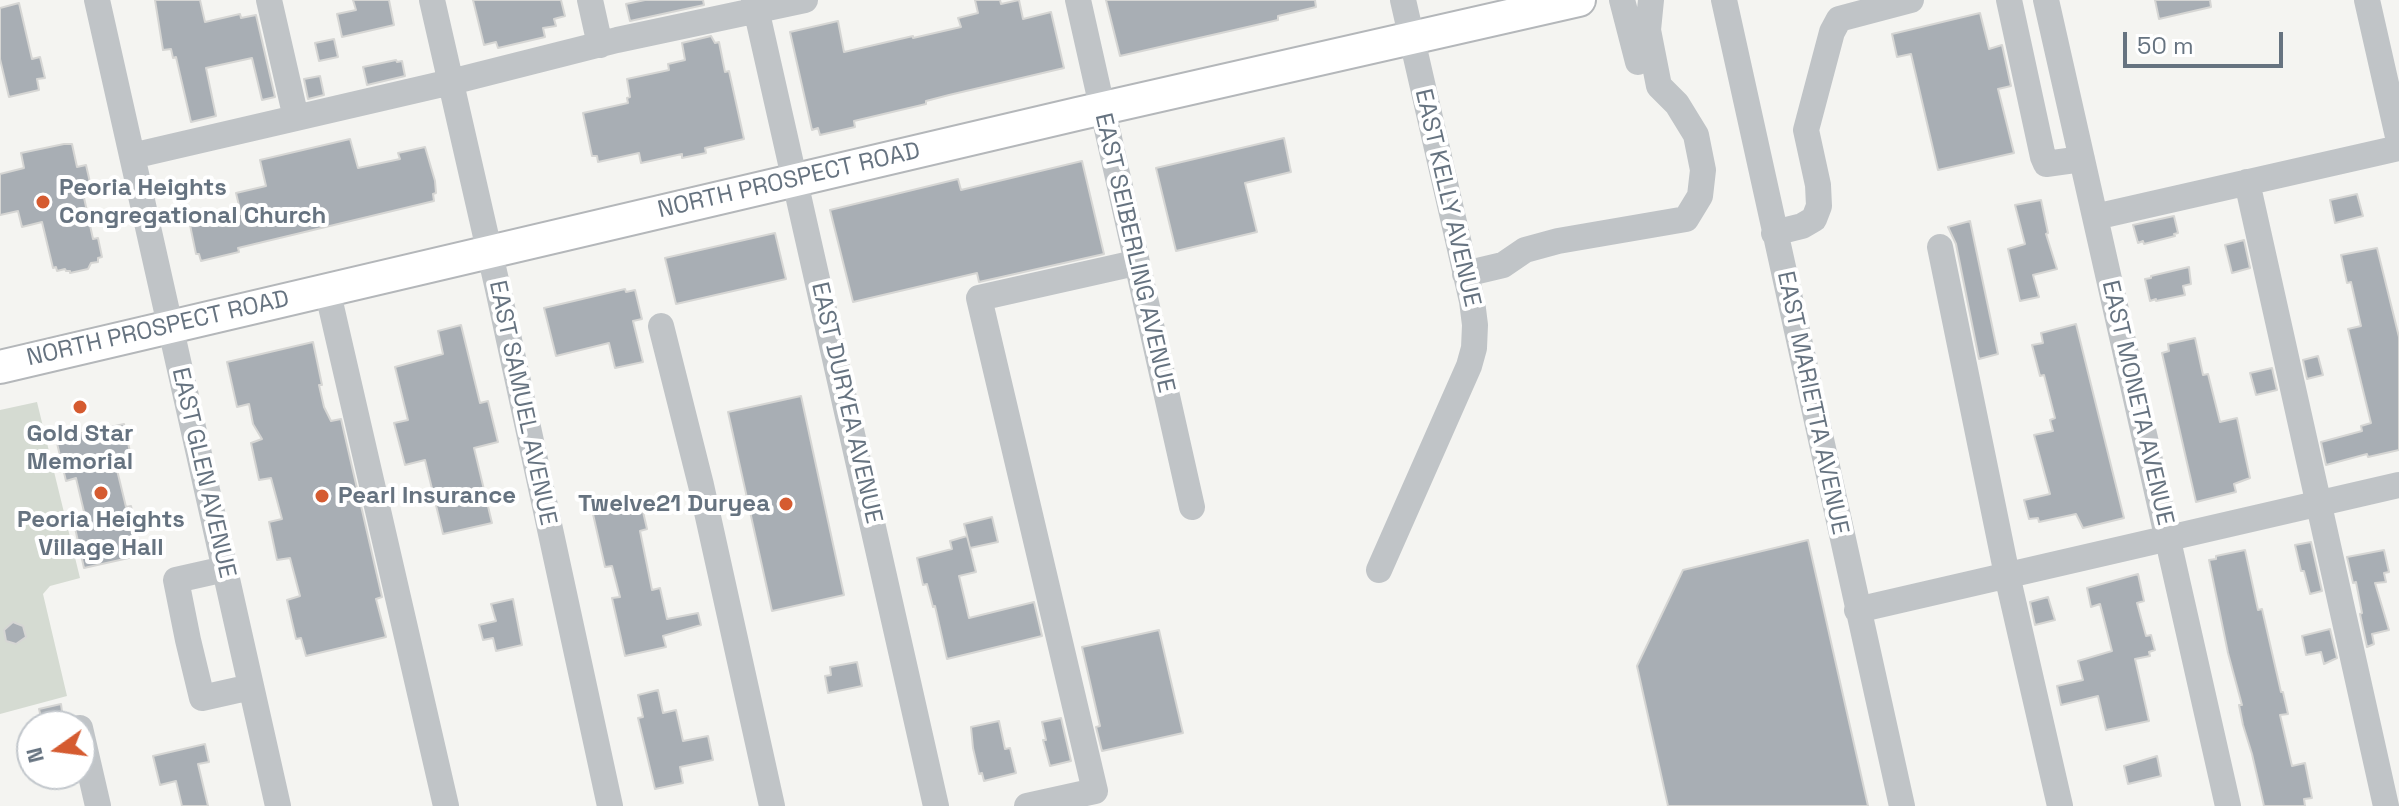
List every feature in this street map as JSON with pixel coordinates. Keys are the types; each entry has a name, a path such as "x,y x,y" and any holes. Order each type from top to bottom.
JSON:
{"main road":[{"name":"NORTH PROSPECT ROAD","path":"0,367 1102,108 1579,0"}],"street":[{"name":"EAST GLEN AVENUE","path":"97,0 278,806"},
{"path":"269,0 296,118"},
{"name":"EAST SAMUEL AVENUE","path":"432,0 610,806"},
{"path":"590,0 600,45"},
{"path":"132,156 451,82 756,6 805,0"},
{"name":"EAST SEIBERLING AVENUE","path":"1078,0 1192,507"},
{"name":"EAST KELLY AVENUE","path":"1379,570 1469,366 1475,325 1403,0"},
{"path":"1465,274 1503,265 1525,250 1558,241 1686,219 1700,196 1703,170 1696,135 1677,104 1652,87 1622,0"},
{"path":"1651,0 1648,30 1652,87"},
{"name":"EAST MARIETTA AVENUE","path":"1724,0 1902,806"},
{"path":"1774,233 1802,226 1814,219 1819,206 1818,185 1806,130 1832,32 1839,19 1848,8 1911,0"},
{"path":"2009,0 2046,164 2082,159"},
{"name":"EAST MONETA AVENUE","path":"2046,0 2228,806"},
{"path":"2367,0 2399,141"},
{"name":"EAST DURYEA AVENUE","path":"756,6 936,806"},
{"path":"2095,217 2399,148"},
{"path":"2247,182 2386,806"},
{"path":"1940,247 2007,575 2060,806"},
{"path":"1027,806 1095,791 979,298 1135,263"},
{"path":"327,289 446,806"},
{"path":"661,326 701,485 772,806"},
{"path":"1857,610 2399,485"},
{"path":"225,569 176,580 192,654 202,698 251,687"}],"shaded area":[{"path":"37,402 80,578 50,586 43,594 67,696 0,714 0,410"}],"building":[{"path":"155,0 200,0 205,22 240,14 241,18 256,15 275,97 262,100 252,58 206,68 216,116 191,122 176,57 173,58 171,49 163,50"},
{"path":"353,0 389,0 394,25 342,37 337,14 356,10"},
{"path":"473,0 561,0 565,16 554,19 556,26 543,28 545,37 498,48 496,42 484,45"},
{"path":"645,0 703,0 704,5 630,21 626,4"},
{"path":"975,0 1000,0 1001,4 1019,0 1023,19 1051,12 1064,68 854,121 855,127 820,135 818,128 812,130 790,32 838,21 844,52 961,27 958,18 978,13"},
{"path":"1106,0 1315,0 1316,7 1278,16 1278,20 1120,56"},
{"path":"2155,0 2210,0 2211,7 2159,19"},
{"path":"19,3 32,59 40,57 45,78 37,79 39,90 9,97 0,59 0,8"},
{"path":"1980,13 1989,49 2002,45 2011,86 1998,89 2014,153 1938,170 1911,54 1897,57 1892,34"},
{"path":"711,36 715,43 719,42 725,72 729,71 744,139 705,148 706,153 682,158 682,154 641,163 639,153 598,162 597,156 592,156 583,113 628,103 627,79 669,70 668,64 685,60 682,43"},
{"path":"334,39 338,57 319,61 315,43"},
{"path":"402,61 405,76 367,85 363,67"},
{"path":"320,76 324,95 308,99 304,79"},
{"path":"1284,138 1291,172 1245,183 1257,232 1176,251 1156,168"},
{"path":"350,139 358,168 400,159 398,153 425,147 435,181 434,201 238,248 239,252 201,261 199,254 196,254 190,225 241,214 236,193 266,186 260,160"},
{"name":"Peoria Heights Congregational Church","path":"72,144 77,167 86,165 92,191 83,193 93,239 98,238 102,257 98,258 98,262 91,263 88,269 70,273 65,269 57,271 56,267 53,268 42,222 22,227 18,211 0,215 0,174 24,168 21,153"},
{"path":"1082,161 1104,254 979,282 977,273 853,302 830,210 958,179 961,190"},
{"path":"2357,194 2363,216 2335,223 2330,200"},
{"path":"2041,200 2046,234 2057,269 2033,275 2039,297 2020,301 2008,249 2025,244 2015,205"},
{"path":"2174,216 2178,233 2175,236 2138,243 2133,225"},
{"path":"1970,221 1998,354 1979,359 1956,244 1948,227"},
{"path":"775,233 786,279 676,304 665,258"},
{"path":"2244,240 2250,268 2232,273 2225,245"},
{"path":"2377,248 2399,337 2399,450 2368,457 2367,454 2326,465 2321,442 2362,431 2361,426 2371,423 2348,329 2361,326 2341,255"},
{"path":"2189,267 2191,284 2183,286 2185,295 2150,301 2145,279"},
{"path":"625,289 626,292 635,290 642,319 633,321 643,362 615,368 609,343 556,356 544,308"},
{"path":"2076,324 2124,518 2083,528 2076,514 2039,522 2038,518 2029,519 2024,500 2050,494 2034,435 2053,431 2050,420 2055,418 2044,375 2040,376 2032,345 2043,343 2041,333"},
{"path":"461,325 480,403 488,401 498,442 474,448 492,523 443,534 425,460 405,465 394,423 408,420 395,367 443,354 438,331"},
{"path":"2195,338 2203,375 2208,374 2220,422 2237,418 2250,478 2234,484 2236,492 2196,502 2162,353 2169,351 2168,344"},
{"name":"Pearl Insurance","path":"313,342 324,407 331,421 341,419 382,597 376,599 386,637 306,656 301,638 296,639 287,600 300,596 290,558 277,560 269,522 282,519 271,478 259,480 251,443 262,439 253,424 249,404 237,407 227,362"},
{"path":"2318,356 2323,375 2307,379 2303,360"},
{"path":"2272,368 2277,390 2256,395 2250,373"},
{"name":"Twelve21 Duryea","path":"801,396 844,595 772,611 728,412"},
{"name":"Peoria Heights Village Hall","path":"124,424 133,466 117,470 126,507 131,506 142,555 84,568 73,519 85,516 76,478 66,481 56,439"},
{"path":"641,503 647,529 640,531 652,590 660,588 667,619 698,613 701,625 663,636 666,647 625,656 612,598 620,597 612,566 605,567 593,514"},
{"path":"992,517 998,542 970,548 964,524"},
{"path":"967,536 976,572 959,576 969,618 1034,602 1042,636 947,659 935,606 927,584 923,585 917,558 952,549 950,541"},
{"path":"1808,540 1868,806 1668,806 1637,666 1683,570"},
{"path":"2311,542 2322,591 2310,594 2295,545"},
{"path":"2245,550 2258,610 2262,609 2288,714 2280,715 2292,766 2305,763 2312,798 2304,799 2305,806 2264,806 2243,725 2239,705 2242,705 2209,560"},
{"path":"2384,550 2389,572 2384,573 2386,582 2375,583 2389,630 2372,634 2374,644 2367,647 2356,582 2353,583 2347,557"},
{"path":"2138,574 2144,601 2137,603 2146,636 2151,635 2155,650 2149,652 2150,656 2135,659 2149,721 2106,730 2098,696 2061,705 2057,686 2083,680 2078,661 2112,651 2100,604 2091,607 2087,588"},
{"path":"2048,597 2055,620 2035,625 2030,602"},
{"path":"513,599 522,645 496,651 493,638 483,640 479,625 496,621 491,604"},
{"path":"13,622 23,626 26,637 16,644 6,641 4,630"},
{"path":"2330,629 2337,658 2324,664 2321,652 2306,655 2302,636"},
{"path":"1159,630 1183,733 1102,751 1096,727 1100,726 1082,647"},
{"path":"857,662 862,686 828,693 825,676 831,675 830,667"},
{"path":"658,690 663,713 676,710 683,741 708,736 713,760 680,767 683,783 655,789 638,718 643,717 638,695"},
{"path":"61,704 62,710 39,710"},
{"path":"1061,718 1071,761 1050,766 1042,722"},
{"path":"999,721 1005,749 1010,748 1016,773 984,781 982,773 979,774 971,727"},
{"path":"205,744 209,762 198,764 208,806 182,806 176,781 160,785 153,756"},
{"path":"2157,756 2161,776 2128,784 2124,766"}],"place":[{"name":"Peoria Heights Congregational Church","path":"43,202"},
{"name":"Gold Star Memorial","path":"80,407"},
{"name":"Peoria Heights Village Hall","path":"101,493"},
{"name":"Pearl Insurance","path":"322,496"},
{"name":"Twelve21 Duryea","path":"786,504"}]}
